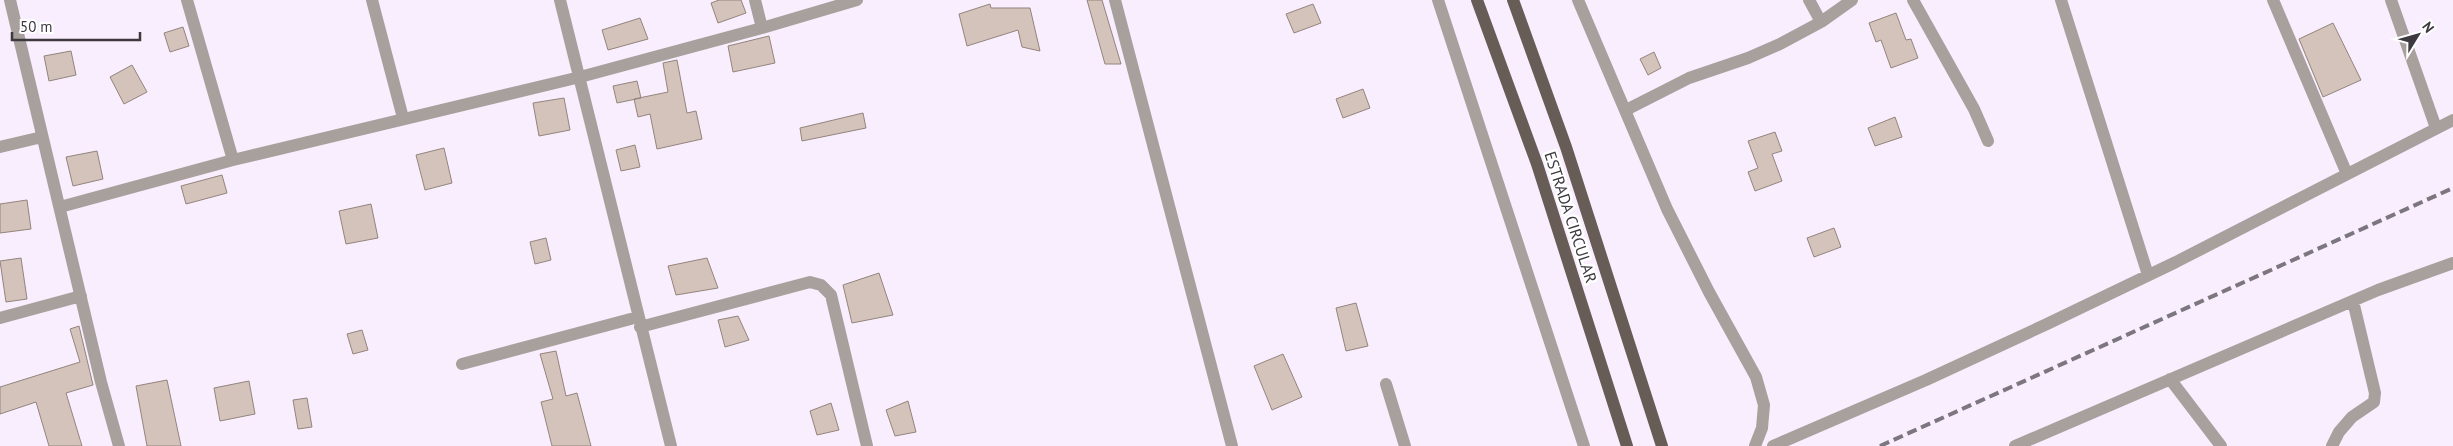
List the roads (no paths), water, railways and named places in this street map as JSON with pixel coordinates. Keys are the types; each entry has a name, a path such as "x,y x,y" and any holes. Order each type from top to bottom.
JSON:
{"main road":[{"name":"ESTRADA CIRCULAR","path":"1478,0 1537,164 1627,446"},
{"name":"ESTRADA CIRCULAR","path":"1513,0 1566,147 1662,446"}],"street":[{"path":"10,0 101,382 119,446"},
{"path":"187,0 233,160"},
{"path":"372,0 403,118"},
{"path":"560,0 671,446"},
{"path":"755,0 762,28"},
{"path":"60,207 233,160 580,77 762,28 857,0"},
{"path":"1115,0 1232,446"},
{"path":"1438,0 1584,446"},
{"path":"1578,0 1667,209 1690,257 1756,377 1764,405 1762,428 1755,446"},
{"path":"1809,0 1821,22"},
{"path":"1626,110 1689,78 1748,58 1821,22 1852,0"},
{"path":"1913,0 1974,109 1988,141"},
{"path":"2061,0 2148,275"},
{"path":"2273,0 2347,174"},
{"path":"2391,0 2436,128"},
{"path":"1773,446 1926,380 2148,275 2453,120"},
{"path":"0,147 42,137"},
{"path":"2015,446 2353,301 2453,263"},
{"path":"462,364 810,282 821,285 831,295 867,446"},
{"path":"0,318 81,296"},
{"path":"2332,446 2339,432 2352,417 2374,402 2375,393 2353,301"},
{"path":"2170,379 2221,446"},
{"path":"1386,384 1405,446"}],"railway":[{"path":"1880,446 2453,188"}]}
